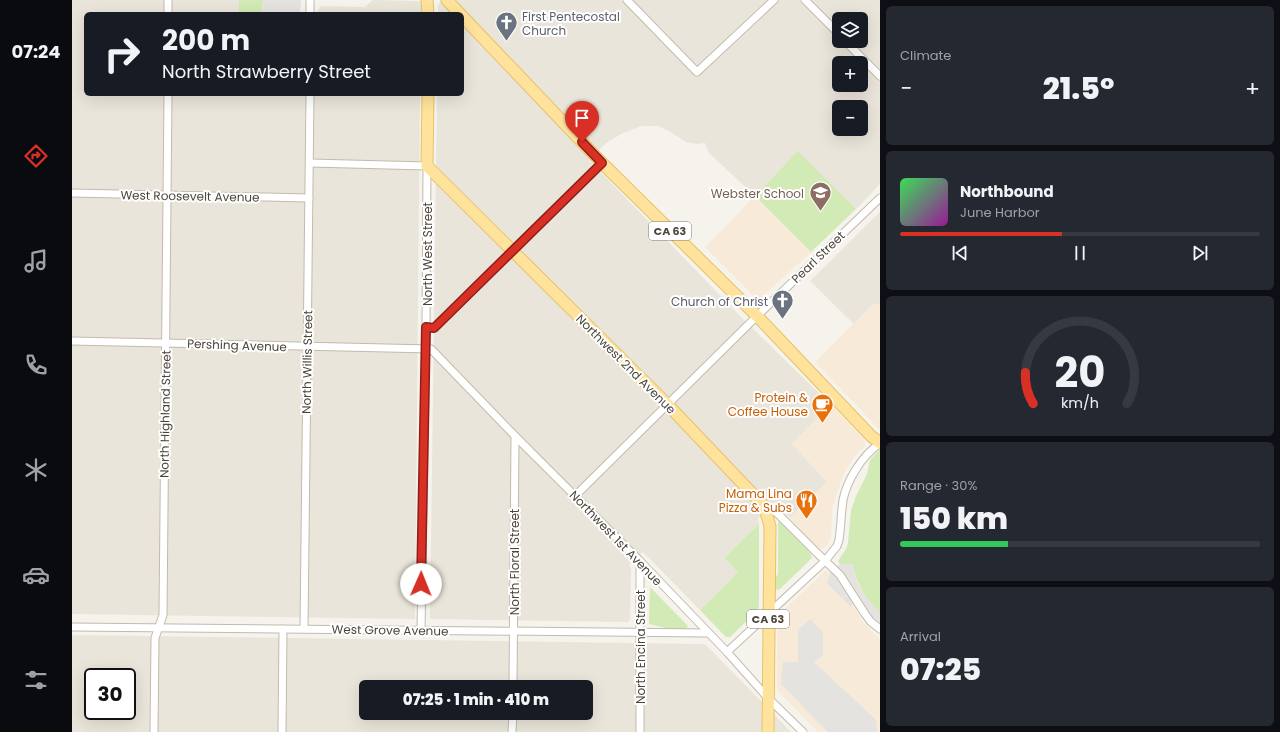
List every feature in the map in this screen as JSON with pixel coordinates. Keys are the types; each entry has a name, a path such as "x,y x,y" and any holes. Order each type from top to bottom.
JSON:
{"main road":[{"path":"447,0 458,12"},
{"name":"CA 63","path":"464,18 602,163 757,316 879,444"},
{"name":"North West Street","path":"427,166 428,96"},
{"name":"Northwest 2nd Avenue","path":"427,166 668,405 764,506"},
{"name":"CA 63","path":"764,506 770,526 768,732"}],"street":[{"path":"168,0 168,12"},
{"path":"310,0 310,12"},
{"path":"627,0 697,72 774,0"},
{"path":"805,0 832,27"},
{"path":"853,48 880,76"},
{"name":"North Highland Street","path":"154,732 155,638 163,615 168,96"},
{"name":"North Willis Street","path":"304,629 310,96"},
{"path":"310,163 427,166"},
{"path":"426,327 434,328 602,163"},
{"name":"North West Street","path":"421,630 427,166"},
{"name":"West Roosevelt Avenue","path":"72,193 309,198"},
{"name":"Pearl Street","path":"576,496 757,316 880,198"},
{"name":"Pershing Avenue","path":"72,341 425,349"},
{"name":"Northwest 1st Avenue","path":"425,349 431,349 515,436 576,496 726,652 768,698 803,732"},
{"name":"North Floral Street","path":"513,680 515,436"},
{"path":"726,652 824,561 837,546 839,540 843,500 847,488 864,458 870,450 879,444"},
{"name":"Northwest 2nd Avenue","path":"764,506 777,513 824,561 840,575 865,614 871,622 880,629"},
{"name":"North Encina Street","path":"640,562 640,732"},
{"name":"West Grove Avenue","path":"72,627 707,633"},
{"path":"282,732 283,629"},
{"path":"512,732 513,720"}],"shaded area":[{"path":"72,0 239,0 239,12 84,12 84,96 420,96 415,619 72,614"},
{"path":"263,0 301,0 300,12 262,12"},
{"path":"373,0 421,1 421,12 316,12 321,6 365,7"},
{"path":"441,0 880,0 880,184 856,209 798,152 755,196 709,153 705,143 697,144 686,142 658,126 642,126 623,133 606,143 589,160 742,318 831,405 792,444 827,482 790,518 775,502 758,518 759,524 724,558 738,572 700,610 643,552 629,565 631,569 630,619 628,622 430,619 437,96 464,96 464,12 438,12 438,6"},
{"path":"755,196 811,252 761,298 756,298 705,247"},
{"path":"880,212 880,304 872,305 854,324 810,281"},
{"path":"880,304 880,430 815,362 872,305"},
{"path":"831,405 865,441 865,446 854,457 844,473 832,508 831,538 827,545 822,549 818,549 790,518 827,482 792,444"},
{"path":"840,564 852,564 857,582 863,593 880,613 880,623 867,612 855,596 851,607 827,584 830,573"},
{"path":"825,571 830,573 827,585 851,607 852,602 862,621 880,639 880,732 818,732 778,691 777,620 779,615"},
{"path":"810,619 823,632 823,655 814,662 876,720 877,732 828,732 781,684 783,662 798,662 798,630"},
{"path":"72,635 705,644 791,732 72,732"}],"green space":[{"path":"239,0 263,0 262,12 239,12"},
{"path":"798,151 856,209 811,252 755,196"},
{"path":"880,449 880,613 862,591 852,564 840,564 838,561 848,543 851,510 856,496 867,474 870,460"},
{"path":"779,521 811,554 812,558 780,589 777,590 775,588 775,579 778,574"},
{"path":"759,524 759,606 757,611 730,637 726,637 700,610 738,572 724,558"},
{"path":"650,587 688,626 685,630 673,630 649,624"}],"place":[{"name":"First Pentecostal Church","path":"507,42"},
{"name":"Webster School","path":"820,212"},
{"name":"Church of Christ","path":"783,320"},
{"name":"Protein & Coffee House","path":"823,424"},
{"name":"Mama Lina Pizza & Subs","path":"807,520"}],"route":[{"path":"421,584 426,327 434,328 602,163 582,142"}]}
